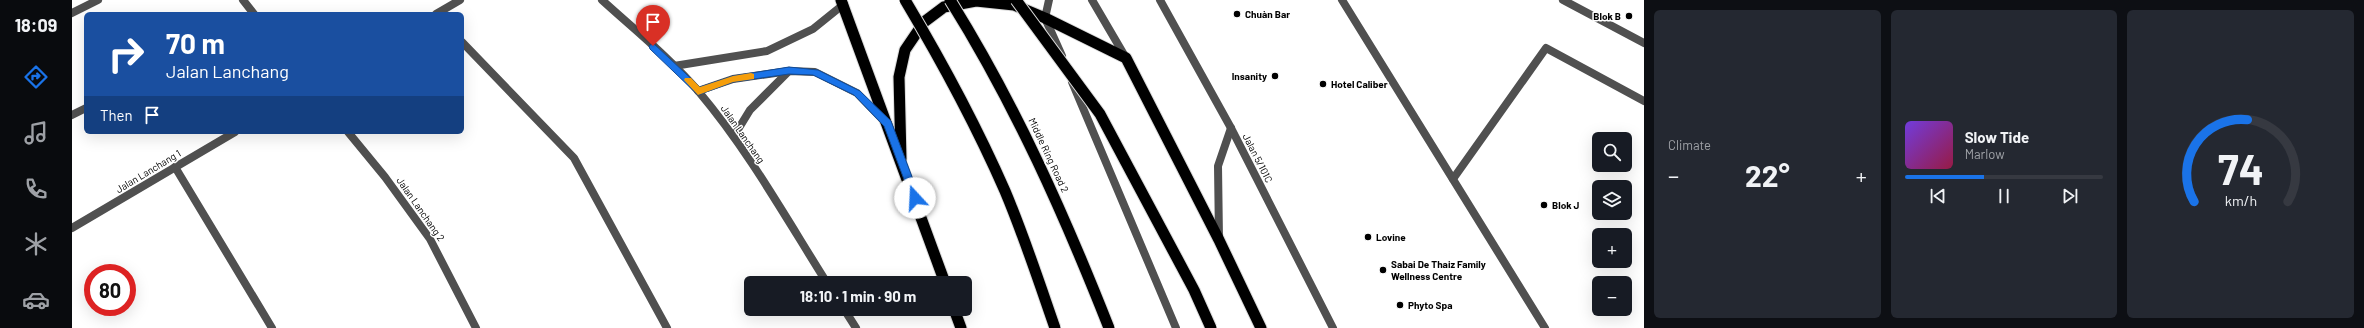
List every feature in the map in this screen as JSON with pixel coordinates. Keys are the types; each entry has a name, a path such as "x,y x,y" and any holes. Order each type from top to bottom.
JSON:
{"highway":[{"path":"905,0 939,57 979,138 1015,218 1055,328"},
{"name":"Middle Ring Road 2","path":"950,0 973,35 1013,106 1072,231 1110,328"},
{"path":"1016,0 1100,114 1194,290 1211,328"},
{"path":"845,1 887,124 943,276"},
{"path":"901,159 899,77 905,50 924,22 944,7 976,1 1014,5 1045,18 1126,58 1219,240 1261,328"},
{"path":"957,316 961,328"}],"street":[{"path":"72,13 98,0"},
{"path":"244,0 253,12"},
{"path":"439,12 460,0"},
{"name":"Jalan Lanchang","path":"602,0 674,66 698,91 734,136 823,276"},
{"path":"1049,0 1045,18 1176,328"},
{"path":"1092,0 1126,58"},
{"name":"Jalan 5/101C","path":"1160,0 1231,128 1333,328"},
{"path":"1342,0 1545,328"},
{"path":"1563,0 1644,43"},
{"path":"674,66 767,51 813,29 845,1"},
{"path":"464,44 574,158 667,328"},
{"path":"1454,179 1546,48 1644,101"},
{"path":"698,91 733,79 789,71 815,72 834,80 857,93 887,124"},
{"path":"734,136 750,110 789,71"},
{"path":"72,115 84,109"},
{"path":"1219,240 1218,166 1231,128"},
{"name":"Jalan Lanchang 1","path":"72,228 232,134"},
{"name":"Jalan Lanchang 2","path":"350,134 385,177 430,239 476,328"},
{"path":"175,167 272,328"},
{"path":"848,316 856,328"}],"slow traffic":[{"path":"688,80 698,91 733,79 751,76"}],"place":[{"name":"Chuàn Bar","path":"1237,14"},
{"name":"Blok B","path":"1629,16"},
{"name":"Insanity","path":"1275,76"},
{"name":"Hotel Caliber","path":"1323,84"},
{"name":"Blok J","path":"1544,205"},
{"name":"Lovine","path":"1368,237"},
{"name":"Sabai De Thaiz Family Wellness Centre","path":"1383,270"},
{"name":"Phyto Spa","path":"1400,305"}],"route":[{"path":"653,46 698,91 733,79 789,71 815,72 834,80 857,93 887,124 915,198"}]}
